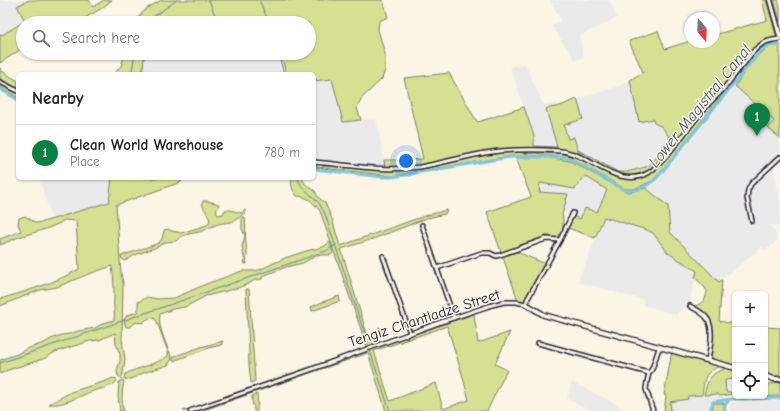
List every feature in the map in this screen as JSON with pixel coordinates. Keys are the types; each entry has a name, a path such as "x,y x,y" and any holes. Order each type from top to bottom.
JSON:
{"street":[{"path":"316,162 386,169 406,168 419,167 497,151 535,150 562,151 571,153 614,174 624,177 639,176 648,173 663,160 758,47 780,35 770,0"},
{"path":"0,82 16,91"},
{"path":"752,221 747,198 748,190 751,184 780,157"},
{"path":"526,304 573,213"},
{"path":"422,225 454,318"},
{"path":"437,268 481,253 490,253 496,256 546,240 560,240"},
{"path":"383,256 410,333"},
{"name":"Tengiz Chantladze Street","path":"190,411 307,371 410,333 504,302 526,304 544,315 732,367"},
{"path":"690,306 705,316 711,328 708,360"},
{"path":"538,343 649,373"},
{"path":"652,411 646,389 649,373 652,369 660,347"},
{"path":"768,377 780,379"}],"shaded area":[{"path":"0,0 29,0 18,7 23,16 16,16 16,26 2,35 0,34"},
{"path":"550,0 610,0 617,18 579,36 584,57 575,60 552,26 561,21"},
{"path":"144,60 283,60 286,72 142,72"},
{"path":"525,64 543,104 564,104 546,109 557,147 534,146 534,136 510,67 516,65 517,67"},
{"path":"333,79 343,122 376,119 386,169 316,162 316,81"},
{"path":"630,80 633,93 653,119 654,123 662,127 671,140 649,166 630,171 618,172 578,150 574,137 568,139 564,125 582,119 577,99 617,87"},
{"path":"735,86 774,121 768,128 780,138 780,162 774,167 780,203 780,225 771,226 777,239 775,243 765,251 762,247 719,282 670,232 668,206 646,188 658,180"},
{"path":"585,175 607,189 597,212 580,219 563,212 568,194 538,192 540,183 575,189"},
{"path":"40,180 112,180 109,202 52,219"},
{"path":"604,217 653,233 668,253 697,271 688,308 679,311 677,315 643,305 643,300 578,282"},
{"path":"732,379 732,395 724,396 724,411 671,411 670,402 687,399 687,396 726,393 725,380"},
{"path":"572,382 630,411 591,411 567,399"},
{"path":"780,400 780,411 729,411 731,402"}],"green space":[{"path":"29,0 89,0 93,7 104,0 112,0 88,16 22,16 17,6"},
{"path":"162,0 383,0 388,17 379,21 378,30 385,54 385,70 382,79 362,98 357,108 361,120 343,122 332,79 316,81 316,72 286,72 282,60 316,60 316,16 140,16 147,8"},
{"path":"762,0 766,0 777,38 753,50 653,168 639,175 631,176 617,174 603,167 584,154 568,150 514,149 490,151 415,165 408,165 406,160 423,159 404,78 449,73 478,122 524,107 534,136 534,146 557,147 546,109 560,106 577,99 583,119 564,125 568,139 574,137 578,150 618,172 627,172 649,166 671,140 662,127 654,123 653,119 639,122 630,80 643,72 629,41 658,31 665,49 684,43 684,48 720,48 720,33 767,20"},
{"path":"774,0 778,0 780,7 780,22"},
{"path":"16,26 16,53 0,63 0,34 2,35"},
{"path":"777,41 779,43 768,44 759,49 764,45"},
{"path":"772,46 780,47 780,138 768,128 774,121 735,86 755,58 760,53"},
{"path":"759,49 660,173 652,181 641,186 642,189 646,188 668,206 670,232 719,282 722,280 719,321 732,323 732,365 715,360 711,355 713,325 706,314 694,307 704,301 707,291 695,278 697,271 668,253 653,233 604,217 595,238 568,228 573,216 580,219 585,208 597,212 607,190 585,176 575,189 540,183 539,192 568,194 562,215 563,231 558,241 548,235 515,247 517,252 546,264 525,301 523,302 518,300 487,212 531,197 516,158 546,157 570,161 625,191 629,192 639,190 639,187 625,189 571,158 555,156 510,156 392,176 321,168 331,166 403,170 436,166 443,163 491,154 512,152 526,154 560,153 581,159 616,178 639,178 651,173 670,155 692,126"},
{"path":"123,60 144,60 142,72 116,72 121,66"},
{"path":"0,68 2,71 16,80 16,89 0,80"},
{"path":"0,83 16,92 16,97 0,87"},
{"path":"384,160 404,160 404,165 385,168"},
{"path":"112,180 182,180 181,182 116,205 121,274 123,282 122,340 125,359 121,379 118,376 117,371 120,361 120,354 116,344 115,333 99,340 90,341 55,352 46,358 0,374 0,360 62,335 95,328 114,320 114,286 112,266 57,287 40,290 0,306 0,299 51,283 79,269 76,221 64,220 46,229 19,237 0,245 0,239 21,231 18,224 19,218 25,216 36,223 43,222 109,202"},
{"path":"292,180 303,180 305,184 315,191 318,197 325,203 332,219 340,246 424,216 447,210 445,214 427,218 373,239 341,249 367,334 371,337 376,347 474,314 478,343 510,332 495,364 507,370 487,411 386,411 368,353 201,411 183,411 367,347 320,211 310,200 297,196 291,183","holes":["447,326 469,400 443,409 436,383 390,401 374,351"]},
{"path":"203,201 219,204 216,212 219,215 223,214 225,210 242,213 244,210 247,211 231,222 218,224 201,232 184,236 176,241 166,242 135,255 125,261 122,259 121,256 159,243 162,239 164,230 169,229 171,231 181,233 207,225 210,221 209,216 202,204"},
{"path":"242,217 245,217 247,264 245,264 242,246 245,236 242,229"},
{"path":"330,242 333,253 331,255 321,255 303,263 286,267 263,276 262,279 255,280 238,288 206,296 185,307 173,309 160,314 159,319 161,331 172,359 168,365 127,380 124,379 125,374 158,362 168,356 168,352 157,322 154,318 147,319 143,323 139,322 130,327 126,327 124,320 127,315 138,312 138,302 147,297 158,299 174,298 206,284 242,271 259,270 285,258 323,247"},
{"path":"246,289 249,289 255,381 251,383 249,363"},
{"path":"339,296 340,301 312,311 311,307"},
{"path":"768,327 780,328 780,377 768,375"},
{"path":"223,341 221,345 173,361 173,357 175,356"},
{"path":"672,351 720,366 710,371 706,377 702,395 688,396 688,399 670,402 671,411 664,411 666,396 664,395"},
{"path":"728,368 732,369 732,379 725,380 726,392 732,392 732,394 720,396 717,394 704,395 711,377"},
{"path":"113,378 117,379 114,384 60,404 49,404 71,392"},
{"path":"122,380 124,381 122,404 124,411 120,411 118,396 119,382"},
{"path":"780,382 780,396 768,396 768,384"},
{"path":"257,394 257,411 254,411 252,396"},
{"path":"715,403 724,403 724,411 713,411 713,405"}],"waterway":[{"path":"154,16 177,0"},
{"path":"209,0 215,16"},
{"path":"260,2 266,16"},
{"name":"Lower Magistral Canal","path":"316,169 392,177 510,157 560,157 571,159 624,190 637,189 650,184 657,178 762,49 772,45 780,45"},
{"path":"131,72 134,60"},
{"path":"280,60 283,72"},
{"name":"Lower Magistral Canal","path":"0,89 16,99"},
{"path":"298,180 301,185 319,203 325,214 368,344"},
{"path":"0,363 326,251 336,245"},
{"path":"370,351 390,411"},
{"path":"710,411 713,402 731,399 780,398"},
{"path":"725,411 725,405 729,400"}],"place":[{"name":"Clean World Warehouse","path":"757,136"}]}
